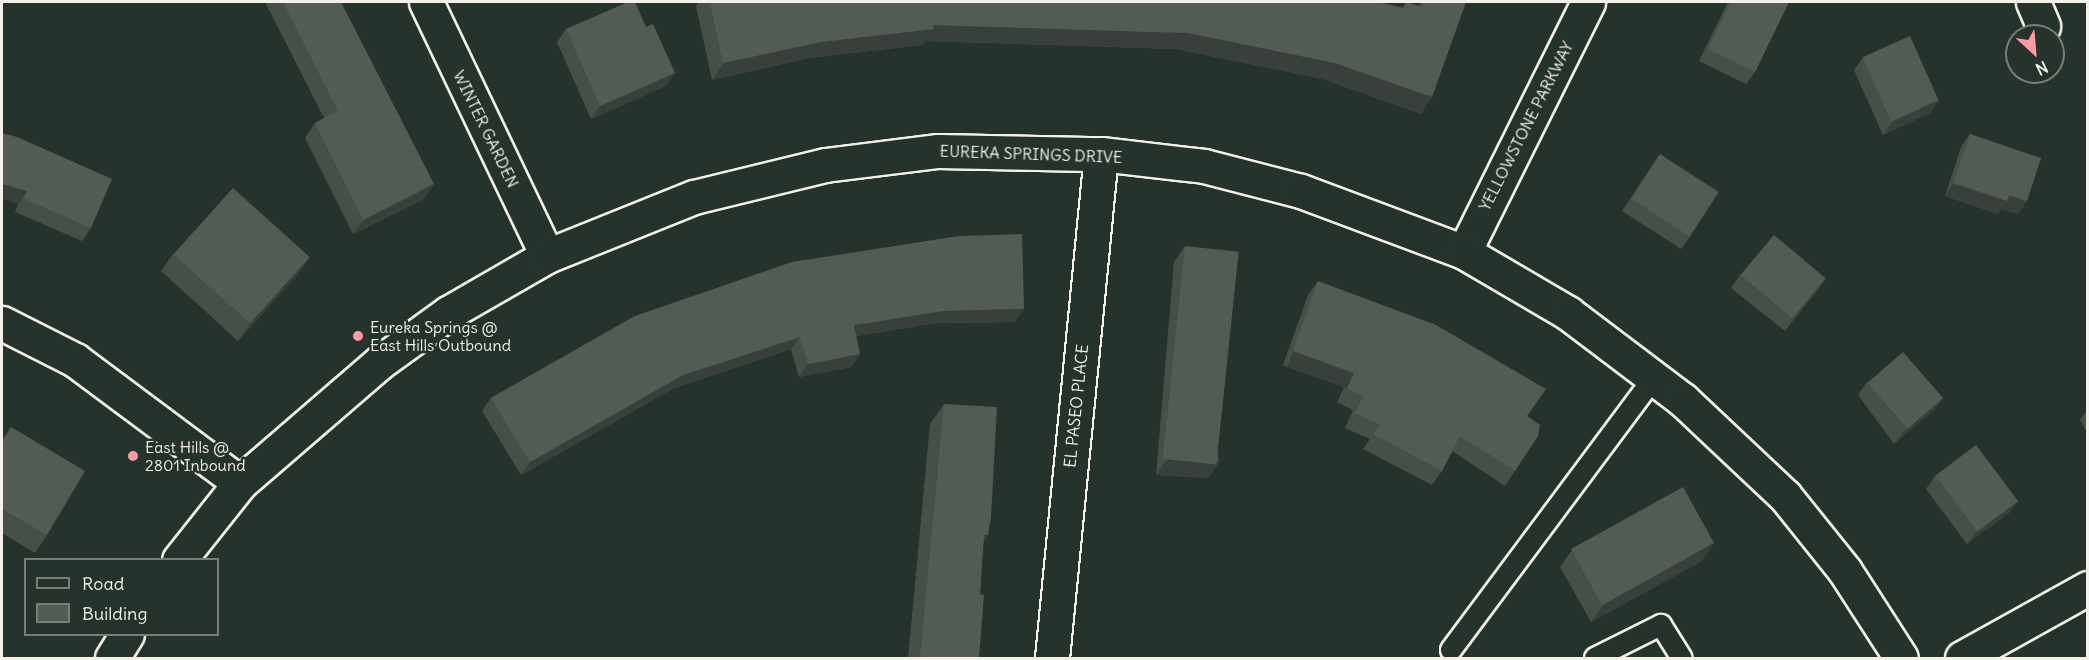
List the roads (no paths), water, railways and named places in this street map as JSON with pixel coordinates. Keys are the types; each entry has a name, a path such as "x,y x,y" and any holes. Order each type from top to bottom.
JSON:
{"street":[{"name":"WINTER GARDEN","path":"426,2 547,256"},
{"name":"YELLOWSTONE PARKWAY","path":"1464,252 1588,2"},
{"name":"EUREKA SPRINGS DRIVE","path":"181,558 240,483 379,363 448,313 547,256 694,197 825,165 938,151 1101,154 1252,176 1464,252 1568,313 1655,376 1785,496 1845,571 1901,658"},
{"name":"EL PASEO PLACE","path":"1052,658 1101,154"},
{"path":"2,323 75,360 240,483"},
{"path":"1962,658 2088,588"},
{"path":"112,658 126,636"}],"lane":[{"path":"1451,650 1655,376"},
{"path":"1595,658 1661,625 1682,658"}],"place":[{"name":"Eureka Springs @ East Hills Outbound","path":"358,336"},
{"name":"East Hills @ 2801 Inbound","path":"133,456"}]}
